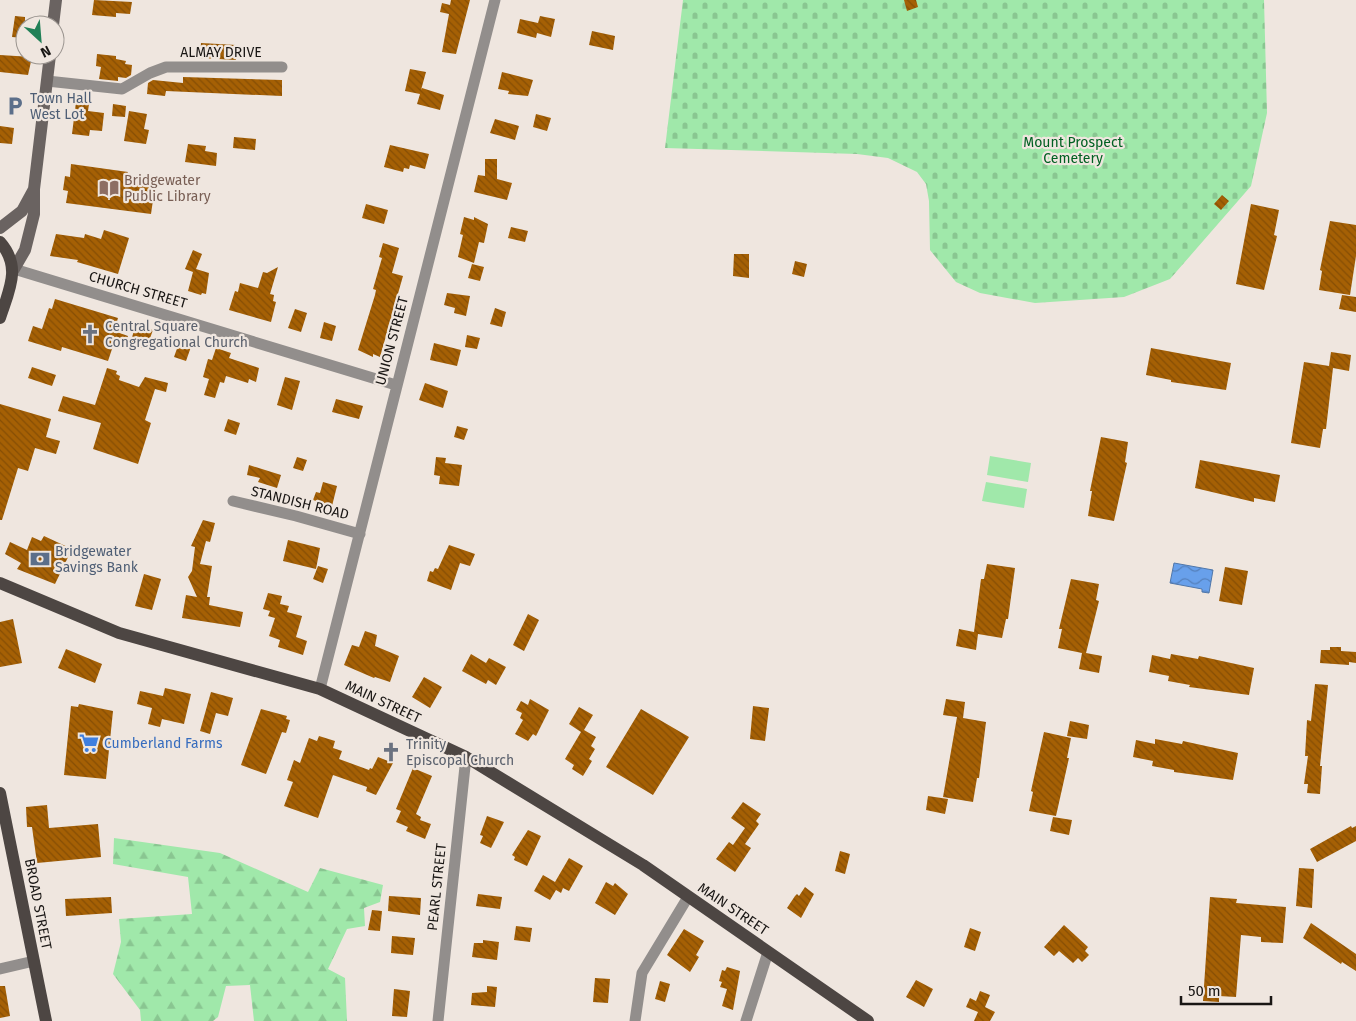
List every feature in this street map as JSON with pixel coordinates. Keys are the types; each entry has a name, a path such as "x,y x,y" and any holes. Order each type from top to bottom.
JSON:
{"main road":[{"path":"54,15 56,0"},
{"path":"0,318 14,269 25,250 32,226 35,207 34,189 49,65"},
{"path":"0,228 22,211 34,189"},
{"path":"0,242 8,253 14,269"},
{"name":"MAIN STREET","path":"0,583 119,633 320,689 466,757 643,865 868,1021"},
{"name":"BROAD STREET","path":"0,793 46,1021"}],"street":[{"name":"UNION STREET","path":"320,689 495,0"},
{"name":"ALMAY DRIVE","path":"47,81 122,89 150,73 166,67 282,67"},
{"name":"CHURCH STREET","path":"14,269 396,384"},
{"name":"STANDISH ROAD","path":"233,501 360,534"},
{"name":"PEARL STREET","path":"438,1021 466,757"},
{"path":"635,1021 642,973 688,897"},
{"path":"746,1021 768,952"},
{"path":"0,969 34,961"}],"green space":[{"name":"Mount Prospect Cemetery","path":"683,0 1264,0 1267,113 1251,186 1170,279 1124,297 1035,303 980,293 956,282 930,250 929,201 926,184 917,172 888,158 857,154 665,148"},
{"path":"990,456 1031,463 1028,482 987,475"},
{"path":"986,482 1027,489 1024,508 982,501"},
{"path":"114,838 220,853 308,892 320,868 383,885 380,902 364,908 365,926 347,929 328,969 345,978 347,1021 254,1021 250,985 226,986 218,1017 213,1021 141,1021 140,1010 113,974 121,942 119,919 192,914 188,877 113,864"}],"water":[{"path":"1174,563 1213,570 1209,593 1202,592 1202,589 1170,583"}],"building":[{"path":"94,0 132,2 130,14 116,13 116,17 92,15"},
{"path":"451,0 470,0 456,54 442,52 449,14 440,12 442,3 450,5"},
{"path":"904,0 916,0 918,7 907,11"},
{"path":"15,16 15,37 12,37"},
{"path":"540,16 555,19 551,37 537,33 536,38 517,33 520,19 538,23"},
{"path":"592,31 615,36 613,50 589,45"},
{"path":"201,43 236,45 236,60 200,58"},
{"path":"97,54 116,56 116,59 126,61 125,64 132,65 131,75 126,78 118,77 118,81 99,79 101,67 96,66"},
{"path":"0,55 15,56 15,65 30,65 28,75 0,72"},
{"path":"410,69 426,72 421,90 422,88 444,95 440,110 417,104 420,94 405,91"},
{"path":"502,72 533,80 528,96 508,94 509,91 498,89"},
{"path":"183,77 282,80 282,96 166,91 165,96 147,94 148,83 153,80 183,83"},
{"path":"76,102 89,104 88,111 104,113 102,131 90,130 89,136 72,134"},
{"path":"113,104 126,106 125,117 112,116"},
{"path":"129,111 147,114 144,129 149,130 146,144 124,141"},
{"path":"536,114 551,118 547,131 533,127"},
{"path":"495,119 519,126 515,140 490,133"},
{"path":"0,126 14,128 12,144 0,143"},
{"path":"234,137 256,139 255,150 233,148"},
{"path":"188,144 206,146 205,151 217,153 216,166 185,162"},
{"path":"390,145 429,154 425,169 410,165 409,169 404,168 403,172 384,167"},
{"path":"485,159 497,159 497,179 512,183 507,200 474,192 478,175 485,176"},
{"name":"Bridgewater Public Library","path":"71,164 128,172 127,174 146,178 145,185 155,186 151,214 66,203 68,191 63,190 65,176 70,177"},
{"path":"1222,195 1229,201 1221,210 1214,204"},
{"path":"366,204 388,210 384,224 362,218"},
{"path":"1251,204 1279,210 1274,235 1277,236 1264,290 1236,284"},
{"path":"464,217 474,220 474,217 488,224 484,243 479,242 474,263 458,257 463,235 460,234"},
{"path":"1330,221 1356,225 1356,256 1350,295 1319,290 1322,271 1320,270"},
{"path":"511,227 528,231 525,242 508,238"},
{"path":"104,230 129,238 118,274 77,262 78,260 50,256 56,234 84,238 85,234 101,239"},
{"path":"383,243 399,248 392,273 403,276 380,357 373,354 373,357 358,350 375,295 376,290 373,289 382,258 379,257"},
{"path":"193,250 202,254 196,269 209,273 206,294 202,293 201,295 188,291 193,272 185,269"},
{"path":"734,254 749,254 749,278 733,276"},
{"path":"795,261 807,264 804,277 792,274"},
{"path":"472,264 484,267 480,281 468,278"},
{"path":"278,267 270,294 274,295 273,301 276,302 271,322 229,310 235,291 238,292 240,283 258,288 263,272 267,273"},
{"path":"447,293 470,296 466,316 454,313 455,308 444,305"},
{"path":"1342,295 1356,297 1356,312 1339,309"},
{"name":"Central Square Congregational Church","path":"55,299 118,318 114,331 128,336 124,346 114,343 108,361 62,347 61,351 28,341 33,326 42,329 49,308 52,309"},
{"path":"495,308 506,312 502,327 490,324"},
{"path":"295,309 307,313 301,332 288,328"},
{"path":"324,322 336,326 332,341 320,338"},
{"path":"136,324 153,330 146,349 130,344"},
{"path":"467,335 480,338 477,349 465,347"},
{"path":"180,340 192,344 186,361 174,357"},
{"path":"434,343 461,350 457,366 430,360"},
{"path":"216,348 231,353 229,358 259,368 256,382 249,379 248,383 226,376 224,383 220,382 215,398 204,395 209,379 203,377 208,359 212,360"},
{"path":"1151,348 1231,363 1226,390 1171,382 1171,380 1146,375"},
{"path":"1331,352 1351,355 1349,371 1333,368 1326,429 1323,429 1320,448 1291,443 1304,362 1329,366"},
{"path":"32,367 56,375 52,386 28,378"},
{"path":"107,368 117,371 116,374 120,376 119,380 139,387 145,377 168,383 166,392 155,389 145,420 151,423 138,464 93,449 101,423 58,411 63,396 95,405"},
{"path":"285,377 300,381 292,410 277,405"},
{"path":"425,383 448,391 443,408 419,400"},
{"path":"336,399 363,406 359,419 332,412"},
{"path":"0,404 51,419 46,437 60,441 56,454 35,448 28,471 18,468 2,520 0,520"},
{"path":"228,419 240,423 236,435 224,431"},
{"path":"457,426 468,429 464,440 454,437"},
{"path":"1101,437 1128,442 1125,462 1127,463 1114,521 1088,516 1092,491 1090,491"},
{"path":"297,457 307,460 303,471 293,468"},
{"path":"436,457 446,458 445,463 462,465 459,486 439,484 440,476 434,475"},
{"path":"1200,460 1280,475 1275,502 1254,498 1254,502 1195,488"},
{"path":"249,465 281,475 277,488 258,482 260,478 247,475"},
{"path":"323,482 337,486 332,506 313,500 316,492 320,493"},
{"path":"203,520 215,523 210,542 206,541 200,564 212,566 207,597 210,597 209,605 243,612 240,627 182,618 186,595 197,597 188,577 192,571 195,547 191,546"},
{"name":"Bridgewater Savings Bank","path":"44,536 72,549 55,584 17,569 21,563 5,554 10,542 27,550 32,537 41,541"},
{"path":"288,540 320,548 316,569 283,561"},
{"path":"449,545 475,554 470,566 460,563 451,590 427,581 430,571 433,572 435,568 438,569"},
{"path":"987,564 1015,568 1008,619 1006,619 1002,638 978,634 976,650 956,646 959,629 974,632 981,579 984,579"},
{"path":"318,566 328,569 323,583 313,579"},
{"path":"1225,567 1248,571 1242,605 1219,601"},
{"path":"144,574 161,579 152,610 135,606"},
{"path":"1071,579 1099,584 1096,600 1099,601 1086,653 1102,656 1099,673 1079,669 1082,653 1058,648 1062,629 1059,629"},
{"path":"268,593 282,596 280,604 289,606 287,612 302,616 296,637 307,641 303,655 278,647 280,640 269,636 275,618 268,616 270,611 263,609"},
{"path":"528,614 539,620 524,651 513,645"},
{"path":"13,619 22,663 0,667 0,622"},
{"path":"365,631 377,635 375,646 399,656 390,682 374,678 344,665 352,645 359,647"},
{"path":"1330,647 1341,647 1341,651 1356,652 1356,663 1349,662 1349,665 1320,663 1321,650 1330,650"},
{"path":"66,649 102,664 95,683 58,668"},
{"path":"471,654 486,663 489,658 506,667 496,685 488,680 486,684 462,671"},
{"path":"1171,654 1198,659 1199,656 1254,668 1249,695 1189,687 1190,685 1168,681 1169,676 1149,672 1152,655 1170,659"},
{"path":"424,677 442,687 430,708 412,697"},
{"path":"1315,684 1328,685 1320,766 1322,766 1320,794 1307,793 1308,784 1304,784 1308,756 1305,756 1307,720 1311,721"},
{"path":"165,688 191,694 184,724 162,719 160,727 148,724 152,708 137,704 140,691 163,696"},
{"path":"211,692 233,698 228,716 216,713 210,734 200,731"},
{"path":"530,699 549,710 536,736 533,734 528,741 515,734 523,720 520,718 522,713 516,710 521,701 528,705"},
{"path":"946,699 965,702 963,718 986,722 979,778 977,778 973,802 943,797 957,717 943,715"},
{"name":"Cumberland Farms","path":"79,704 113,711 106,779 64,775 71,706 78,707"},
{"path":"753,706 769,708 765,741 750,739"},
{"path":"579,707 593,715 584,730 596,737 591,746 595,749 589,759 592,761 583,776 572,769 574,765 565,759 581,732 569,724"},
{"path":"261,709 287,716 286,719 290,720 286,733 282,732 266,774 241,765"},
{"path":"641,709 689,737 653,795 606,767"},
{"path":"1070,721 1089,725 1087,739 1067,736"},
{"path":"1044,732 1071,738 1067,758 1069,758 1056,816 1029,811 1033,792 1031,791"},
{"path":"319,736 335,741 333,748 342,751 339,759 369,770 370,768 372,769 378,757 393,763 376,795 366,791 367,787 333,775 318,818 284,806 293,782 287,780 294,760 300,763 309,738 317,741"},
{"path":"1155,739 1182,744 1183,741 1238,753 1233,780 1174,772 1174,770 1152,766 1153,761 1133,757 1136,740 1155,744"},
{"path":"413,768 432,776 416,814 421,817 420,820 431,824 425,839 406,831 408,827 396,822 401,811 396,809"},
{"path":"928,796 948,799 945,814 926,810"},
{"path":"743,802 761,814 756,821 759,824 745,844 751,848 735,872 716,859 729,842 733,845 745,828 731,818"},
{"path":"47,805 49,828 98,824 101,857 37,863 32,827 27,827 26,807"},
{"path":"487,816 504,822 491,848 480,843 483,836 480,835"},
{"path":"1053,817 1072,820 1069,835 1050,831"},
{"path":"1351,826 1352,828 1356,826 1356,841 1317,862 1310,849"},
{"path":"528,830 541,836 527,866 514,860 515,857 512,855"},
{"path":"840,851 850,854 845,874 835,871"},
{"path":"569,858 583,866 569,891 563,888 561,893 556,890 550,900 534,891 543,875 555,882"},
{"path":"1299,868 1314,869 1312,908 1296,906"},
{"path":"606,882 613,886 615,883 628,894 615,915 595,903"},
{"path":"805,887 814,894 801,918 787,908 795,896 797,894 799,896"},
{"path":"478,894 502,897 500,909 476,906"},
{"path":"389,896 421,898 420,915 388,911"},
{"path":"111,897 112,913 66,916 65,899"},
{"path":"1210,897 1237,899 1236,903 1286,907 1283,943 1261,942 1261,937 1241,935 1236,997 1219,996 1219,1002 1203,1001"},
{"path":"372,910 382,911 380,931 368,930"},
{"path":"1311,923 1356,954 1356,971 1342,962 1341,964 1303,938"},
{"path":"1064,925 1088,947 1085,951 1089,955 1082,962 1078,958 1073,963 1059,951 1054,956 1044,947"},
{"path":"516,926 532,928 530,942 514,940"},
{"path":"970,928 981,932 975,951 964,947"},
{"path":"684,929 704,941 696,955 699,957 690,972 667,955"},
{"path":"392,936 415,938 413,955 391,953"},
{"path":"483,940 499,942 497,960 472,957 474,943 483,943"},
{"path":"727,967 740,971 733,1010 722,1006 727,989 720,987 722,982 719,981 722,970 725,971"},
{"path":"595,978 610,979 608,1003 593,1002"},
{"path":"916,980 933,989 924,1007 906,997"},
{"path":"660,981 670,984 665,1002 655,999"},
{"path":"0,986 5,986 10,1016 0,1018"},
{"path":"487,986 497,987 495,1007 471,1005 472,993 487,992"},
{"path":"394,989 410,991 407,1017 392,1016"},
{"path":"980,991 990,995 985,1007 995,1012 990,1021 974,1021 978,1012 966,1007 970,998 976,1001"}],"place":[{"name":"Town Hall West Lot","path":"15,106"},
{"name":"Bridgewater Public Library","path":"109,188"},
{"name":"Central Square Congregational Church","path":"90,334"},
{"name":"Bridgewater Savings Bank","path":"40,559"},
{"name":"Cumberland Farms","path":"89,743"},
{"name":"Trinity Episcopal Church","path":"391,752"}]}
